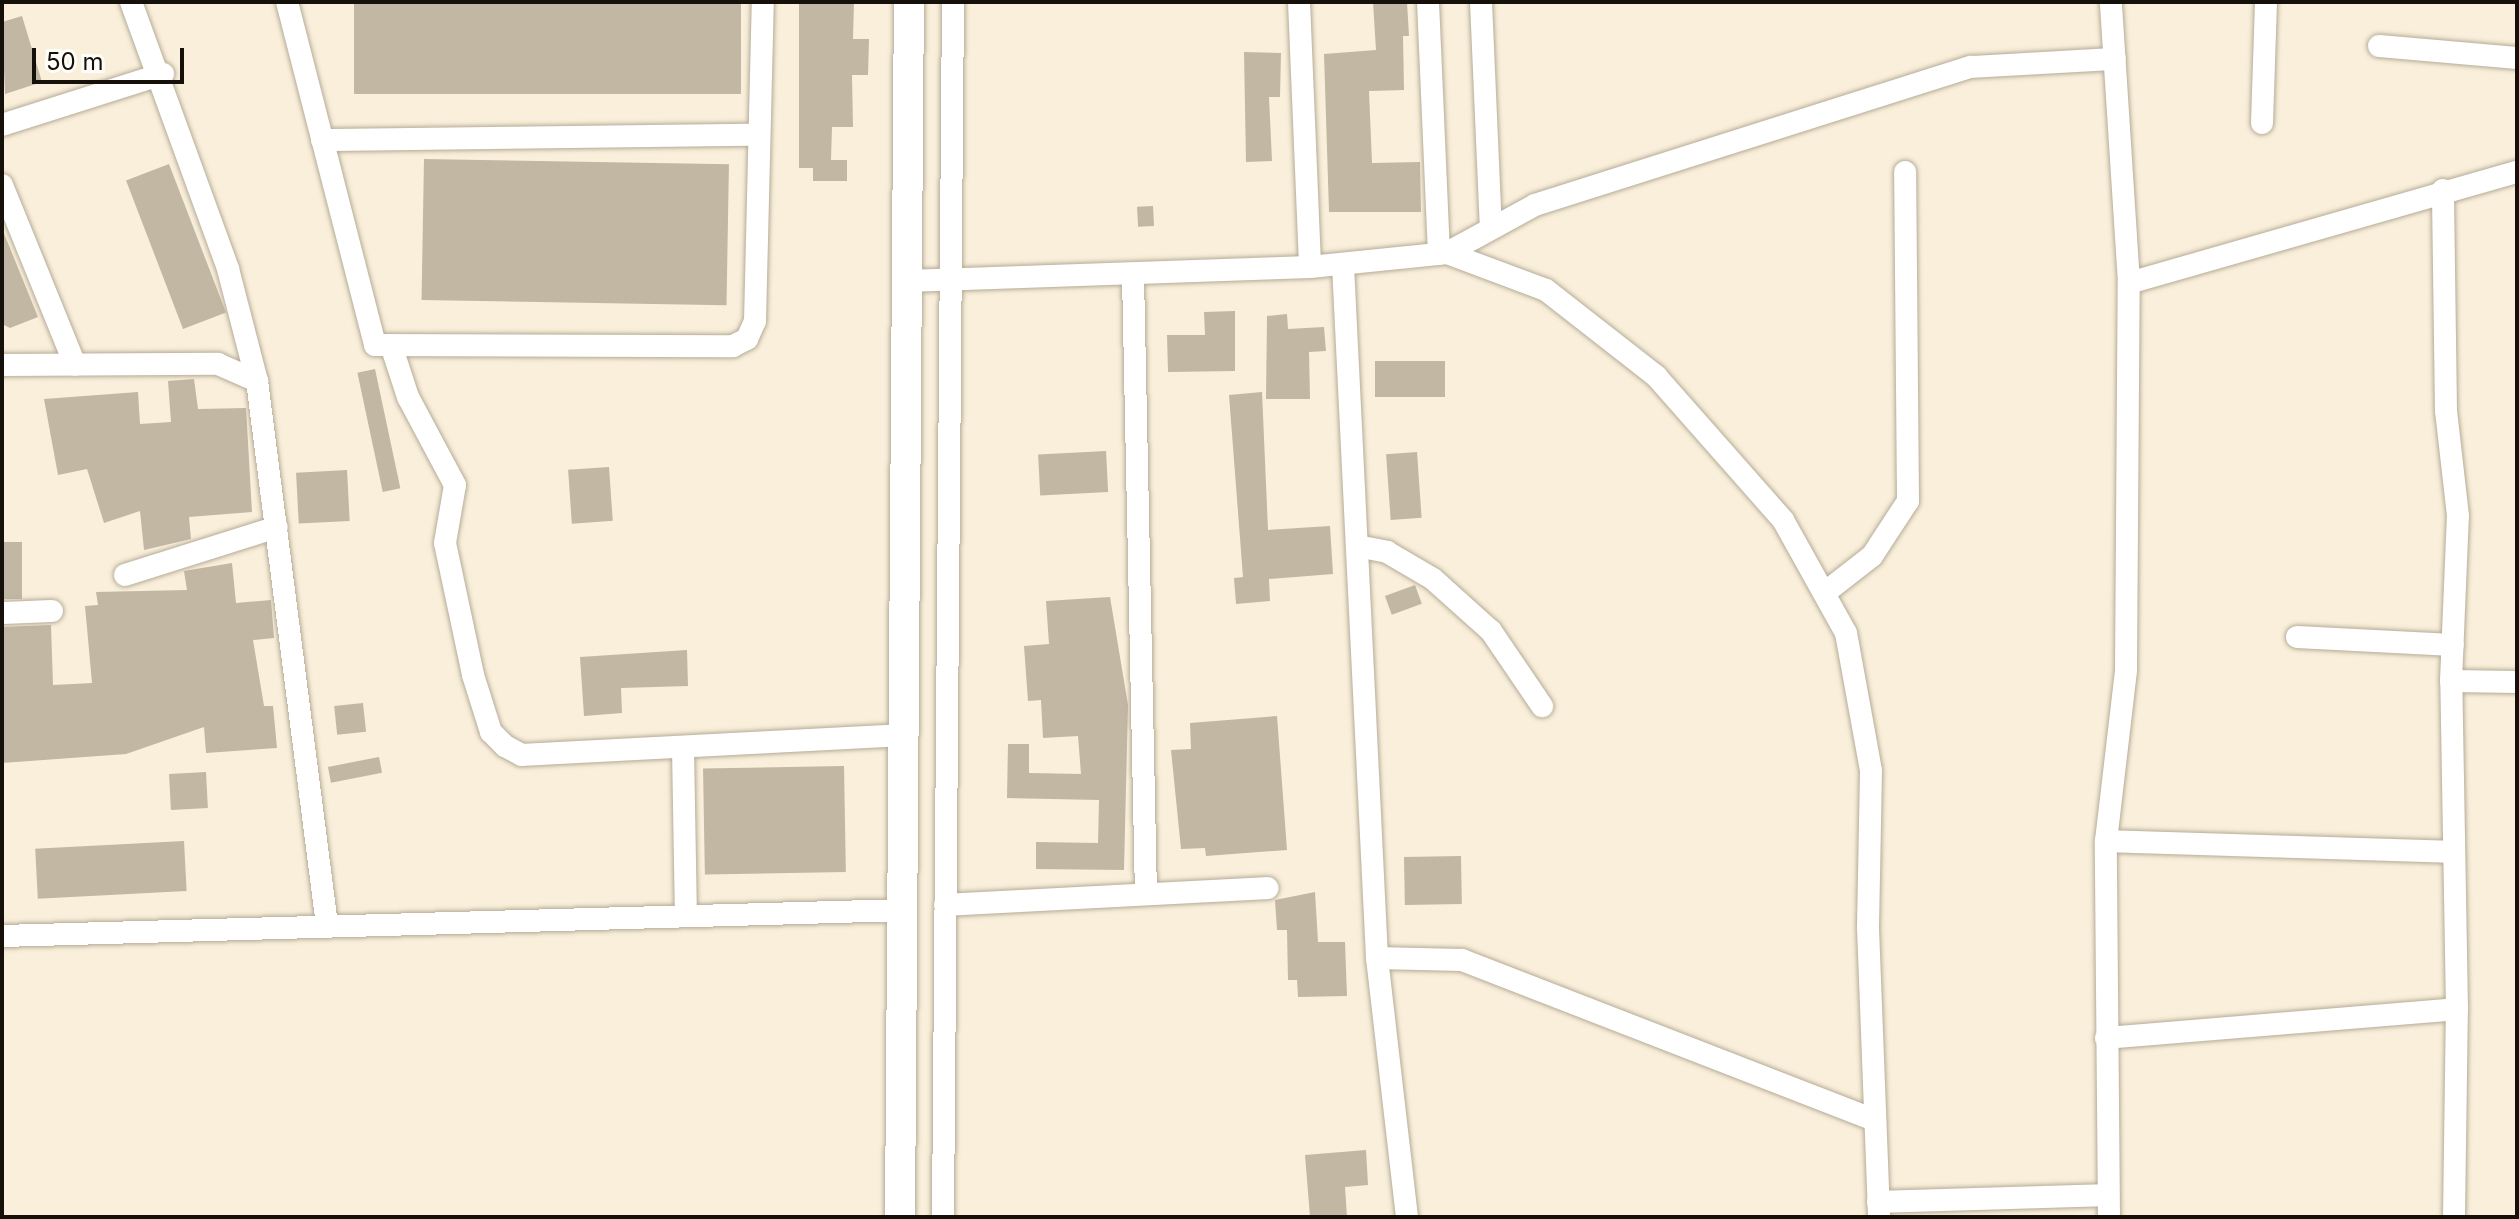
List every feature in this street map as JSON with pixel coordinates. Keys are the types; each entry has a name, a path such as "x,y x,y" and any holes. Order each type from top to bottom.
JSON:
{"main road":[{"path":"900,1217 909,2"}],"street":[{"path":"131,2 163,74 257,381 327,925"},
{"path":"287,2 375,345 733,346 747,339 755,321 763,2"},
{"path":"943,1217 953,2"},
{"path":"1299,2 1310,267"},
{"path":"1428,2 1443,254"},
{"path":"1481,2 1491,228"},
{"path":"1443,254 1546,290 1656,376 1783,520 1827,591 1846,633 1870,755 1879,1209 2109,1206 2106,841 2126,670 2129,283 2111,2"},
{"path":"2262,123 2266,2"},
{"path":"2379,46 2517,58"},
{"path":"907,281 1310,267 1443,254 1535,205 1971,67 2115,59"},
{"path":"2,125 163,74"},
{"path":"322,140 758,135"},
{"path":"1827,591 1872,556 1908,501 1905,172"},
{"path":"2129,283 2443,190 2517,172"},
{"path":"2,185 75,365"},
{"path":"2443,190 2446,411 2458,516 2451,681 2457,1009 2454,1217"},
{"path":"1343,265 1377,958 1407,1217"},
{"path":"1133,275 1146,894"},
{"path":"391,345 408,397 455,485 443,526 491,732 522,755 903,735"},
{"path":"2,365 218,364 257,381"},
{"path":"125,575 277,527"},
{"path":"1357,546 1387,552 1433,579 1491,631 1542,706"},
{"path":"2,613 52,611"},
{"path":"2297,637 2453,645"},
{"path":"2451,681 2517,682"},
{"path":"683,748 686,912"},
{"path":"2106,841 2454,852"},
{"path":"945,905 1268,888"},
{"path":"2,936 686,912 902,910"},
{"path":"1377,958 1462,960 1875,1120"},
{"path":"2106,1038 2457,1009"}],"building":[{"path":"354,2 741,2 741,94 354,94"},
{"path":"799,2 854,2 853,39 869,39 868,75 852,75 853,127 832,127 831,160 847,160 847,181 813,181 813,168 799,168"},
{"path":"1373,2 1407,2 1409,36 1403,36 1404,90 1369,91 1372,163 1420,162 1421,212 1329,212 1324,54 1376,50"},
{"path":"22,16 42,82 5,94 2,22"},
{"path":"1244,52 1281,53 1280,97 1269,97 1272,161 1246,162"},
{"path":"424,159 729,164 726,305 422,300"},
{"path":"169,164 226,312 183,329 126,180"},
{"path":"1153,206 1154,226 1138,227 1137,207"},
{"path":"3,231 38,317 10,328 2,324"},
{"path":"1235,311 1235,371 1168,372 1167,335 1205,335 1204,312"},
{"path":"1287,314 1288,329 1324,327 1326,351 1309,352 1310,399 1266,399 1267,316"},
{"path":"1375,361 1445,361 1445,397 1375,397"},
{"path":"375,369 400,488 383,492 357,373"},
{"path":"194,379 198,409 246,408 252,512 189,517 191,539 144,550 140,511 104,523 87,469 58,475 44,399 138,392 140,424 171,422 168,381"},
{"path":"1262,392 1268,530 1330,526 1333,574 1269,579 1270,601 1236,604 1234,578 1243,577 1229,395"},
{"path":"1106,451 1108,492 1040,496 1038,455"},
{"path":"1417,452 1422,518 1391,520 1386,454"},
{"path":"609,467 613,521 572,524 568,470"},
{"path":"347,470 350,521 299,524 296,473"},
{"path":"2,542 22,542 22,599 2,599"},
{"path":"232,563 236,603 271,600 274,638 253,640 264,706 273,706 277,748 206,753 204,727 126,754 2,763 2,627 51,625 53,685 92,683 85,606 98,605 96,592 187,590 184,571"},
{"path":"1415,585 1422,604 1392,615 1385,596"},
{"path":"1110,597 1128,705 1124,870 1036,869 1036,842 1098,843 1099,800 1007,798 1008,744 1029,744 1029,773 1081,774 1078,736 1043,738 1041,700 1028,701 1024,646 1049,644 1046,601"},
{"path":"687,650 688,686 621,688 622,713 584,716 580,657"},
{"path":"363,703 366,732 337,735 334,706"},
{"path":"1277,716 1287,850 1206,856 1205,848 1181,849 1171,750 1191,749 1190,723"},
{"path":"379,757 382,773 331,783 328,767"},
{"path":"844,766 846,872 705,874 703,768"},
{"path":"206,772 208,808 171,810 169,774"},
{"path":"184,841 187,891 38,899 35,849"},
{"path":"1461,856 1462,904 1405,905 1404,857"},
{"path":"1315,892 1318,942 1345,942 1347,996 1298,997 1297,980 1288,980 1287,930 1277,930 1275,900"},
{"path":"1366,1150 1368,1185 1345,1187 1347,1217 1310,1217 1305,1155"}]}
